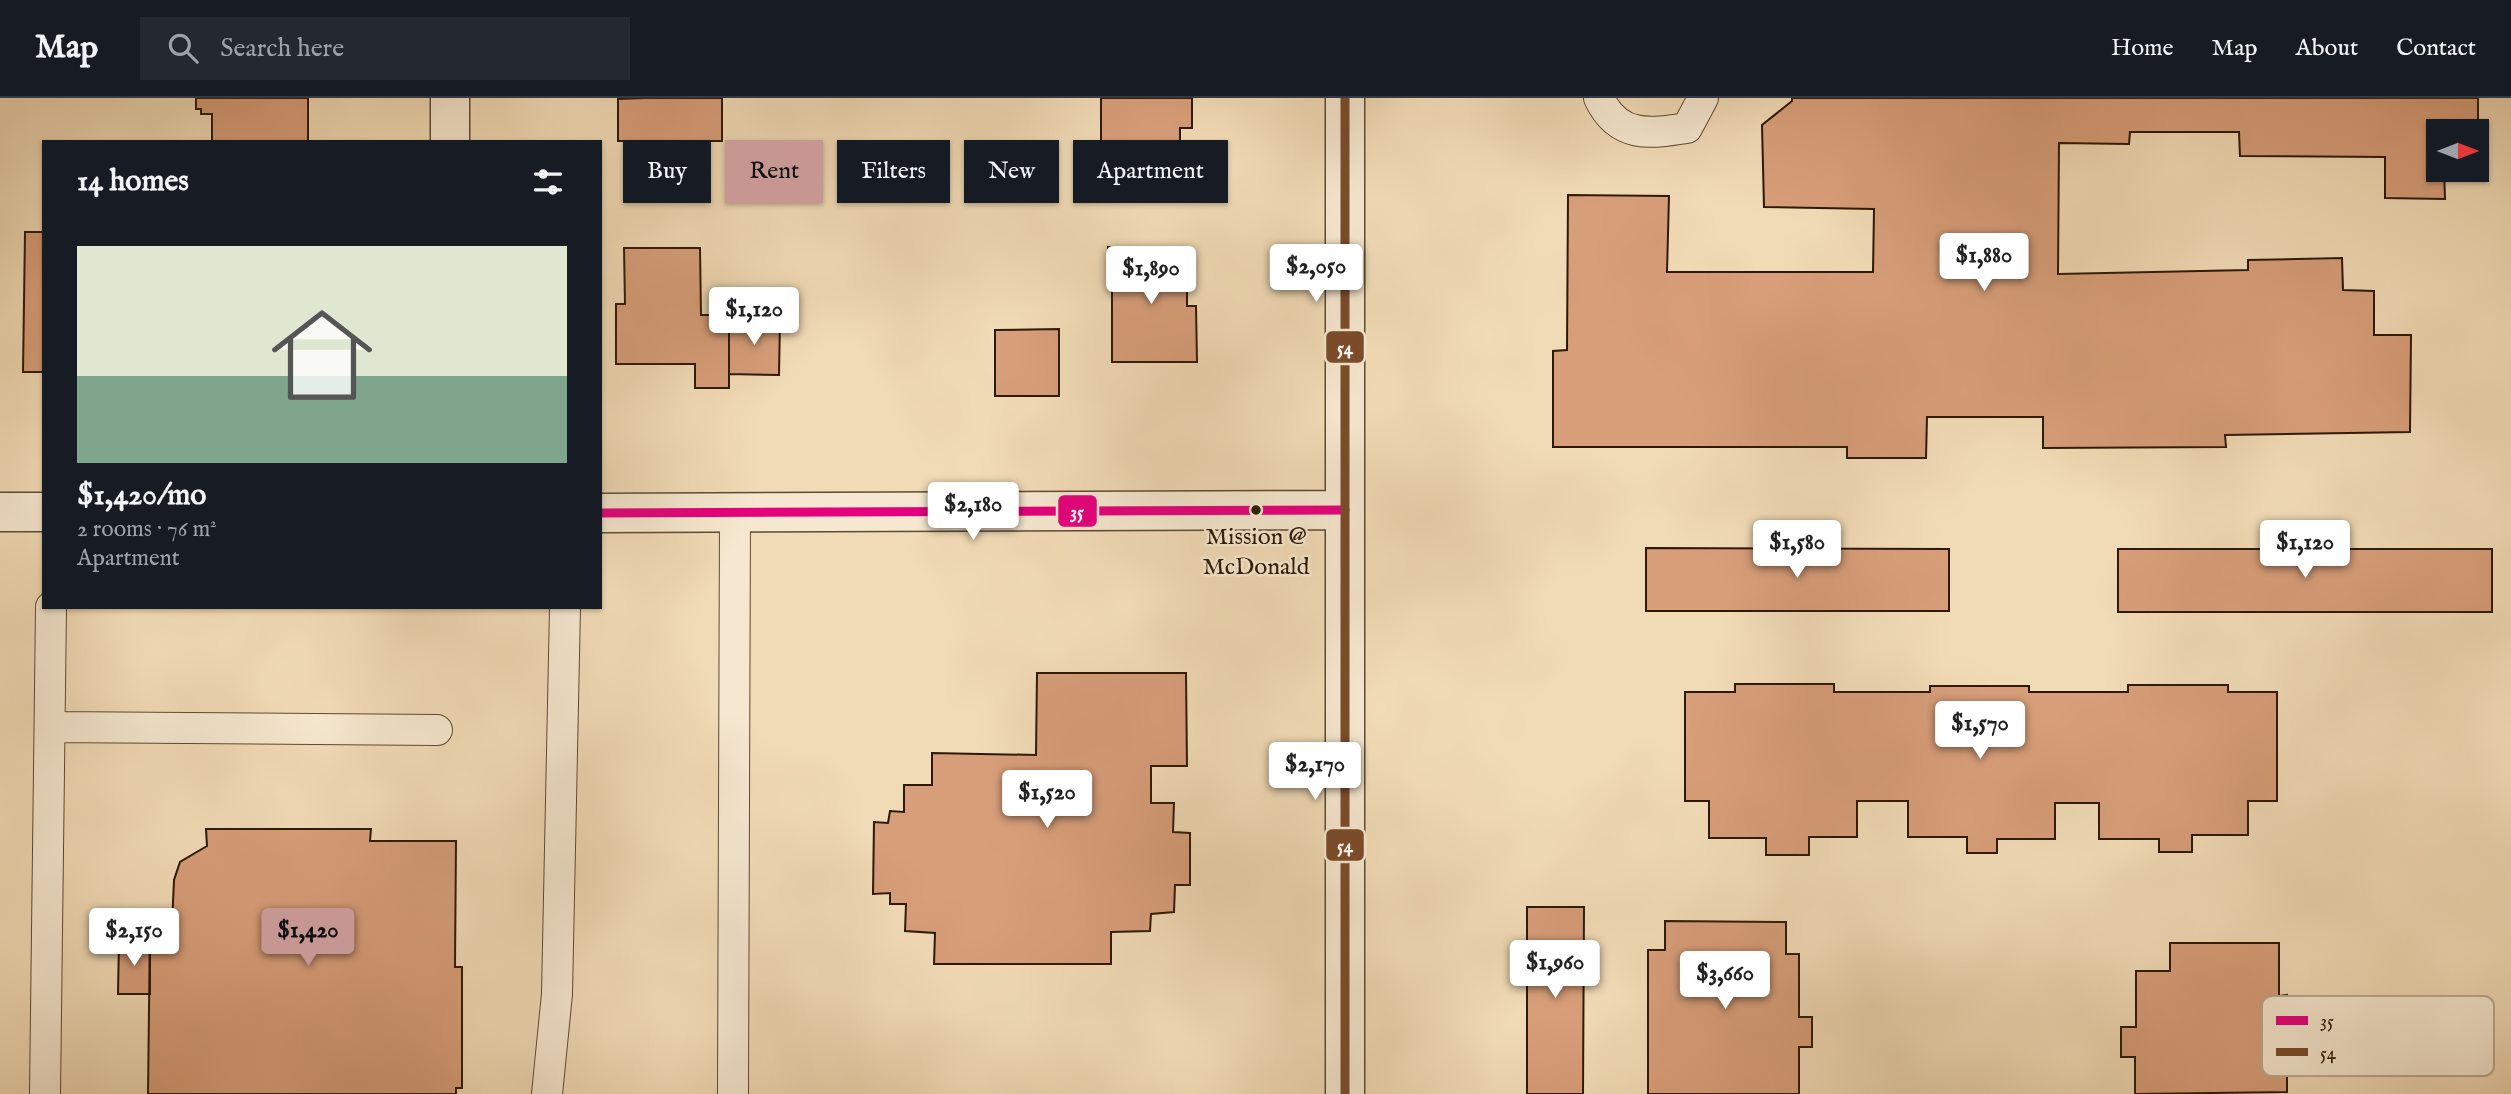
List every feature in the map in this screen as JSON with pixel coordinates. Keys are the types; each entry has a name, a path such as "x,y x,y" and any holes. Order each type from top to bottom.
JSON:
{"street":[{"path":"450,98 450,140"},
{"path":"1345,98 1345,1094"},
{"path":"602,513 1345,510"},
{"path":"0,512 42,512"}],"lane":[{"path":"1599,98 1608,117 1644,134 1687,128 1703,98"},
{"path":"733,1094 734,513"},
{"path":"45,1094 51,609"},
{"path":"547,1094 558,994 565,609"},
{"path":"50,727 437,730"}],"building":[{"path":"196,98 308,98 308,140 212,140 212,114 201,114 201,109 196,109"},
{"path":"722,98 722,141 618,141 618,99"},
{"path":"1101,98 1192,98 1192,128 1180,128 1180,140 1101,140"},
{"path":"1792,98 2478,98 2478,119 2426,119 2426,182 2444,182 2445,199 2385,198 2385,157 2240,156 2239,132 2130,132 2129,144 2059,143 2058,274 2248,270 2248,260 2342,258 2343,290 2374,291 2374,335 2411,335 2410,432 2225,435 2226,447 2043,448 2043,417 1927,417 1926,458 1847,458 1847,447 1553,447 1553,351 1567,350 1568,195 1669,196 1667,272 1873,272 1874,209 1764,207 1762,125 1792,101"},
{"path":"25,232 42,232 42,372 23,372"},
{"path":"1108,247 1187,247 1187,306 1196,306 1197,362 1112,362 1112,288 1108,287"},
{"path":"624,248 700,248 701,315 711,315 711,320 729,320 729,388 695,388 695,364 616,364 616,304 625,304"},
{"path":"729,320 780,320 779,375 729,374"},
{"path":"1059,329 1059,396 995,396 995,330"},
{"path":"1646,548 1949,549 1949,611 1646,611"},
{"path":"2118,549 2492,549 2492,612 2118,612"},
{"path":"1037,673 1186,673 1187,766 1151,766 1151,803 1174,803 1173,832 1190,833 1190,885 1175,885 1174,912 1151,914 1150,931 1111,932 1111,964 934,964 935,933 905,931 906,904 890,904 890,893 873,894 874,822 888,823 890,811 904,812 904,785 932,785 932,753 1036,755"},
{"path":"1735,684 1834,684 1834,692 1930,692 1930,686 2029,686 2029,692 2128,692 2128,685 2228,685 2228,692 2277,692 2277,801 2248,801 2248,835 2192,835 2192,852 2159,852 2159,839 2099,839 2099,803 2055,803 2055,839 1997,839 1997,853 1967,853 1967,837 1908,837 1908,801 1857,801 1857,837 1809,837 1809,855 1766,855 1766,838 1709,838 1709,801 1685,801 1685,692 1735,692"},
{"path":"206,829 371,829 370,841 456,841 455,967 462,967 462,1088 456,1088 456,1094 148,1094 150,925 172,925 174,880 180,862 207,846"},
{"path":"1527,907 1584,907 1583,1094 1527,1094"},
{"path":"1665,921 1786,922 1786,954 1799,954 1799,1017 1812,1017 1812,1047 1799,1047 1799,1094 1648,1094 1648,950 1665,950"},
{"path":"119,941 150,941 150,994 118,994"},
{"path":"2170,943 2279,943 2279,996 2262,996 2262,1076 2287,1076 2287,1092 2135,1094 2135,1057 2121,1057 2121,1027 2136,1027 2136,971 2170,971"}],"transit line":[{"name":"54","path":"1345,98 1345,1094"},
{"name":"35","path":"602,513 1345,510"}],"place":[{"name":"Mission @ McDonald","path":"1256,510"}]}
